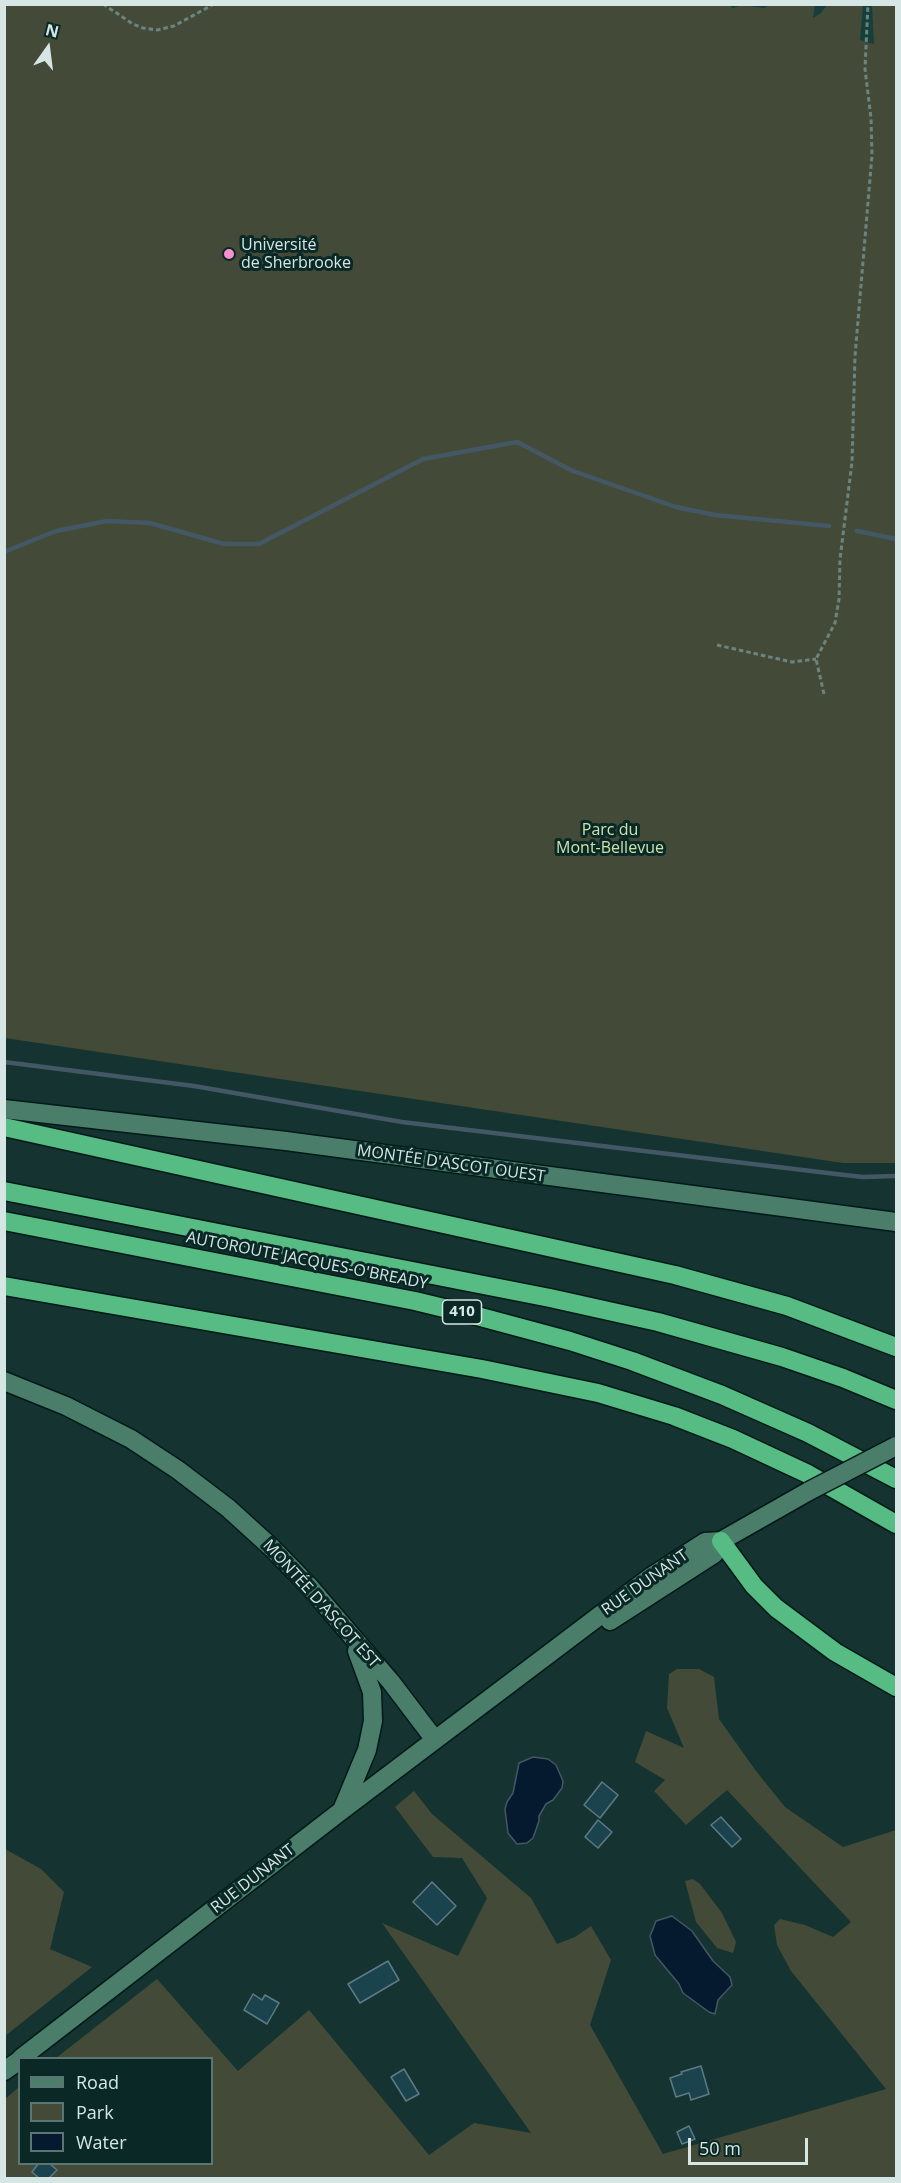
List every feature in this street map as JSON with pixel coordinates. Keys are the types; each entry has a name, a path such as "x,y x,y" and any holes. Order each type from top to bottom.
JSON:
{"highway":[{"path":"4,1127 675,1275 787,1306 897,1347"},
{"name":"AUTOROUTE JACQUES-O'BREADY","path":"4,1191 648,1319 772,1354 843,1378 897,1400"},
{"name":"AUTOROUTE JACQUES-O'BREADY","path":"4,1221 415,1302 570,1341 632,1360 722,1395 808,1433 897,1479"},
{"path":"4,1286 482,1369 598,1393 674,1416 741,1443 808,1474 897,1524"},
{"path":"721,1541 754,1586 776,1608 835,1652 897,1687"}],"street":[{"name":"MONTÉE D'ASCOT OUEST","path":"4,1109 296,1143 897,1222"},
{"name":"MONTÉE D'ASCOT EST","path":"4,1381 53,1400 143,1447 191,1479 234,1513 309,1587 391,1682 435,1740"},
{"name":"RUE DUNANT","path":"23,2057 486,1700 652,1576 705,1542 721,1541 795,1499 897,1446"},
{"path":"341,1811 367,1750 373,1721 373,1703 369,1682 348,1633"},
{"name":"RUE DUNANT","path":"4,2072 18,2061"}],"path":[{"path":"104,4 133,24 157,30 174,26 214,4"},
{"path":"824,694 816,659 835,623 852,462 855,356 872,155 871,118 865,69 868,4"},
{"path":"717,645 792,662 816,659"}],"shaded area":[{"path":"707,5 894,5 875,44"}],"green space":[{"name":"Parc du Mont-Bellevue","path":"727,4 733,8 742,5 764,8 770,5 815,5 813,18 827,5 863,5 860,40 874,44 872,5 896,5 896,1163 843,1163 5,1038 5,5"},
{"path":"677,1669 699,1669 714,1677 719,1719 756,1771 785,1807 843,1847 896,1830 896,2178 5,2178 5,2099 18,2088 18,2165 213,2165 213,2057 57,2057 157,1979 238,2071 309,2010 429,2155 474,2123 531,2133 382,1923 458,1956 487,1898 462,1858 433,1857 395,1807 414,1791 432,1814 531,1898 557,1944 575,1937 591,1926 611,1960 590,2025 663,2154 886,2089 791,1971 777,1945 774,1925 780,1919 805,1925 833,1937 851,1922 727,1790 686,1825 654,1791 665,1780 635,1762 646,1731 684,1748 667,1708 669,1674"},
{"path":"5,1849 41,1869 64,1892 50,1949 92,1967 5,2036"},
{"path":"693,1879 700,1884 722,1913 736,1942 733,1953 717,1948 696,1922 685,1881"}],"water":[{"path":"533,1757 548,1759 556,1765 563,1781 562,1788 553,1800 546,1804 539,1816 533,1838 527,1843 517,1844 508,1833 505,1809 513,1793 519,1763"},
{"path":"672,1916 692,1931 713,1961 730,1977 732,1985 718,2000 715,2014 683,1993 679,1984 655,1955 650,1936 656,1921"}],"building":[{"path":"602,1782 618,1795 600,1818 584,1805"},
{"path":"721,1817 741,1839 732,1847 711,1825"},
{"path":"598,1820 612,1832 598,1848 585,1837"},
{"path":"432,1882 456,1906 437,1925 413,1902"},
{"path":"388,1961 399,1980 360,2003 348,1984"},
{"path":"253,1994 262,2000 265,1995 279,2003 267,2024 244,2010"},
{"path":"701,2066 709,2094 691,2100 689,2093 676,2097 670,2078"},
{"path":"404,2069 419,2094 406,2101 391,2077"},
{"path":"689,2126 695,2139 682,2144 677,2132"},
{"path":"37,2165 51,2165 57,2170 49,2178 39,2178 32,2172"}],"waterway":[{"path":"4,552 56,531 107,521 150,523 224,544 259,544 423,459 517,442 573,471 676,507 715,515 829,526"},
{"path":"857,531 896,539"},
{"path":"4,1062 194,1086 402,1122 863,1177 896,1176"}],"place":[{"name":"Université de Sherbrooke","path":"229,254"}]}
